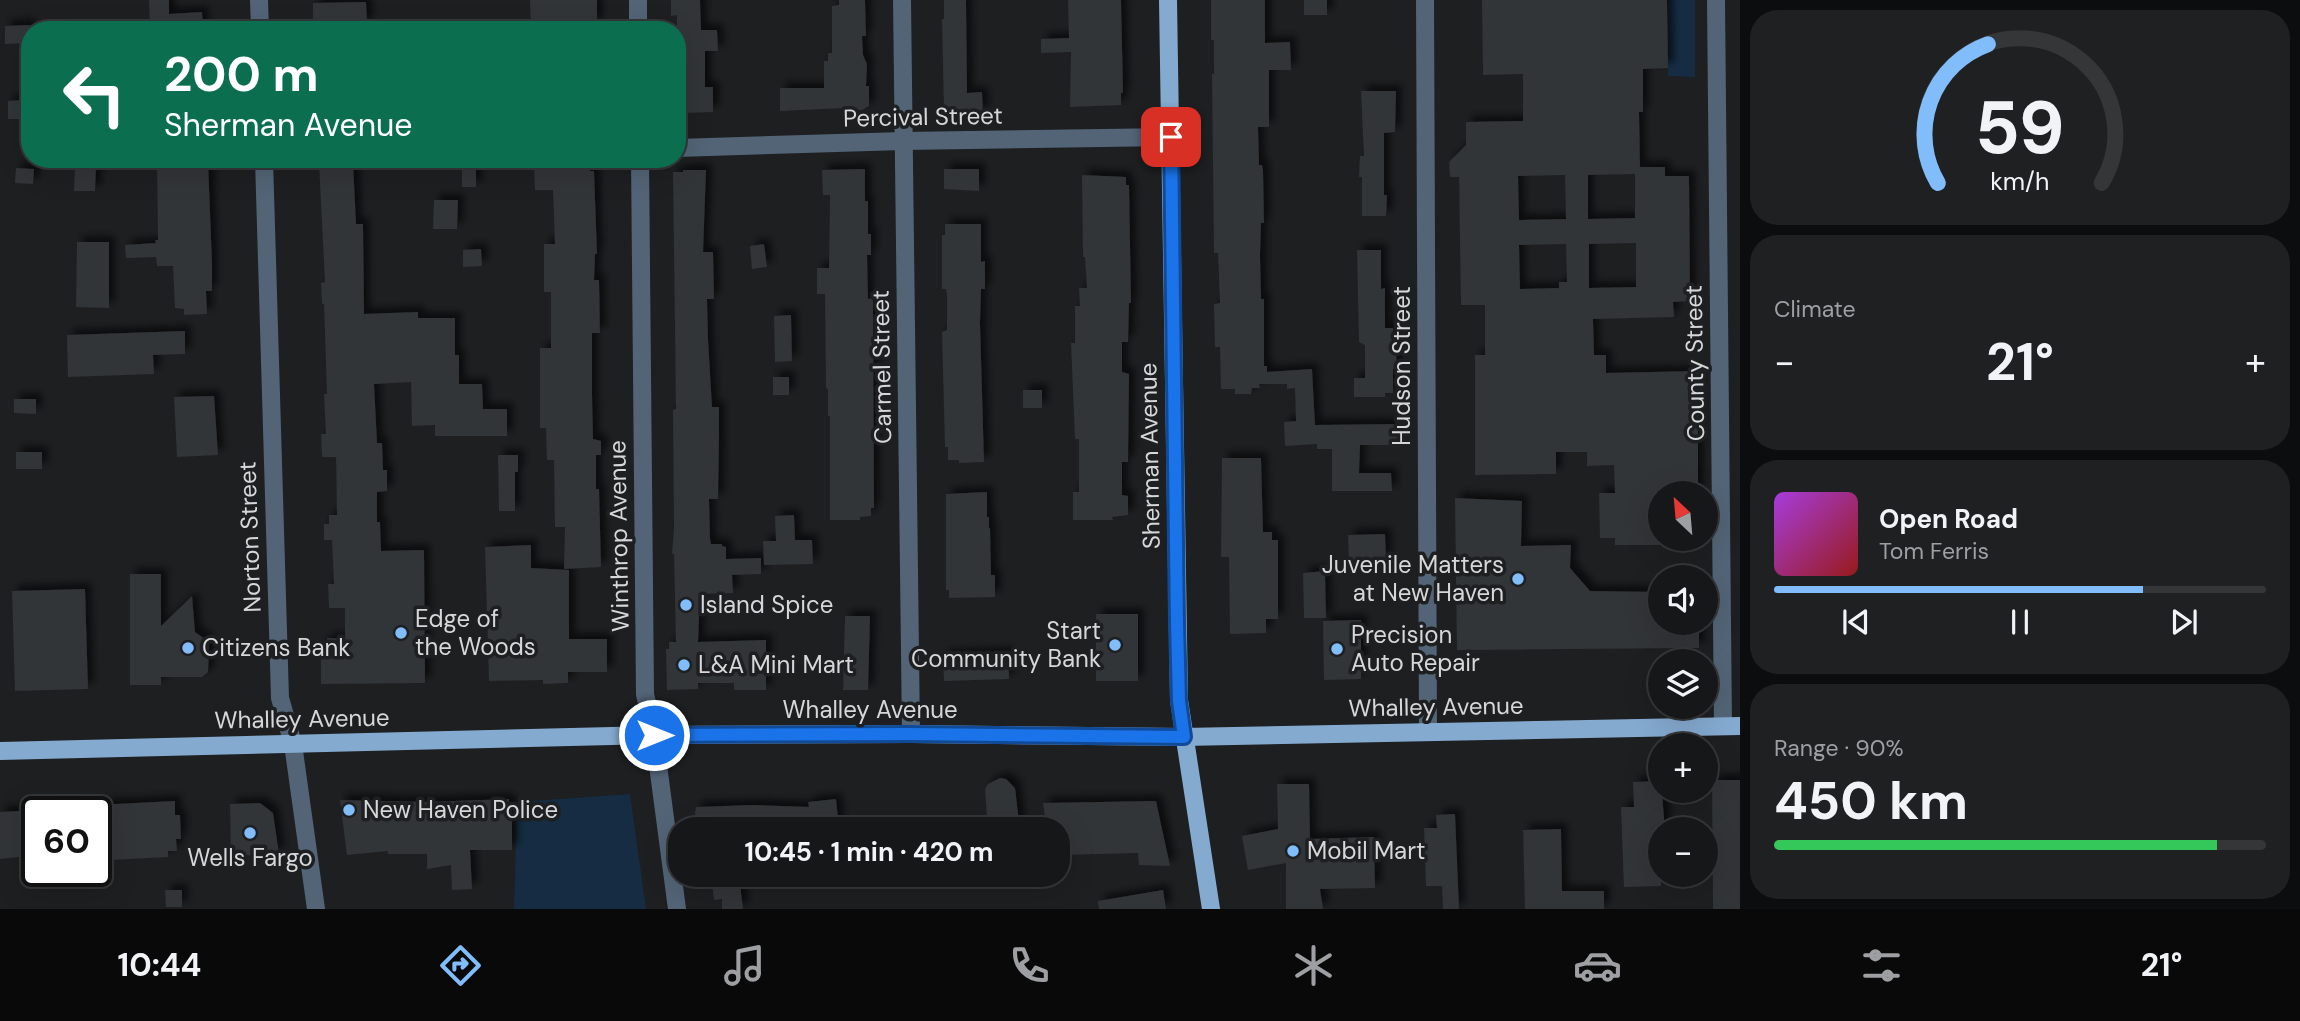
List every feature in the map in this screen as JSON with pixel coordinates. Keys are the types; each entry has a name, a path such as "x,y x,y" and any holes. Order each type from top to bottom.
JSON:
{"main road":[{"name":"Sherman Avenue","path":"1168,0 1179,701 1211,909"},
{"name":"Whalley Avenue","path":"0,751 654,735 1184,737 1732,726"}],"street":[{"path":"259,0 260,21"},
{"path":"638,0 638,21"},
{"name":"Carmel Street","path":"902,0 911,734"},
{"name":"Hudson Street","path":"1425,0 1428,731"},
{"name":"County Street","path":"1716,0 1732,726"},
{"name":"Percival Street","path":"686,148 1171,137"},
{"name":"Norton Street","path":"264,168 280,698 293,744 316,909"},
{"name":"Winthrop Avenue","path":"640,168 645,694 654,735 677,909"}],"shaded area":[{"path":"1668,0 1695,0 1695,77 1668,76"},
{"path":"630,794 646,909 514,909 517,802"}],"building":[{"path":"149,0 169,0 169,14 202,12 202,21 150,21"},
{"path":"530,0 597,0 597,21 531,21"},
{"path":"671,0 700,0 701,30 717,30 718,51 705,51 705,87 713,87 713,112 686,113 686,21 677,21 677,15 671,16"},
{"path":"839,0 865,0 866,36 862,36 863,55 867,64 869,106 862,110 845,108 780,111 780,88 824,88 824,61 828,61 828,53 832,53 832,6 839,5"},
{"path":"944,0 966,0 967,93 982,92 983,113 955,114 955,110 944,110"},
{"path":"1068,0 1121,0 1121,105 1070,107 1071,52 1041,53 1041,39 1069,38"},
{"path":"1211,0 1265,0 1265,43 1290,42 1291,70 1269,70 1269,127 1258,127 1259,165 1262,165 1263,170 1264,223 1261,223 1260,256 1261,299 1264,299 1264,366 1267,366 1267,372 1312,369 1315,425 1397,424 1397,445 1360,445 1359,473 1391,473 1392,491 1332,491 1332,449 1317,449 1317,444 1285,446 1284,422 1296,421 1295,388 1287,389 1287,384 1259,384 1260,388 1252,388 1251,394 1235,394 1235,389 1221,389 1220,347 1215,347 1214,304 1220,303 1218,253 1214,253 1214,40 1211,40"},
{"path":"1304,0 1327,0 1327,15 1304,15"},
{"path":"1482,0 1667,0 1668,68 1643,69 1643,112 1639,112 1640,167 1665,167 1665,176 1689,176 1690,301 1673,302 1674,317 1593,319 1594,355 1606,355 1606,373 1698,371 1698,481 1648,481 1648,545 1615,545 1615,538 1600,538 1599,493 1615,493 1614,465 1587,466 1587,452 1556,452 1556,474 1475,475 1475,355 1485,355 1485,305 1461,305 1459,177 1450,177 1449,162 1466,145 1466,122 1523,121 1523,74 1483,75","holes":["1635,174 1635,218 1588,219 1588,175","1565,175 1566,219 1519,220 1518,176","1636,243 1636,287 1589,288 1589,244","1566,244 1567,282 1559,282 1559,288 1520,289 1519,245"]},
{"path":"366,2 367,21 313,21 313,3"},
{"path":"21,25 21,43 5,44 5,26"},
{"path":"1361,91 1396,91 1395,132 1384,133 1386,216 1362,216 1362,177 1359,177 1360,156 1364,156"},
{"path":"21,100 21,119 8,119 8,101"},
{"path":"16,168 34,169 33,184 15,183"},
{"path":"75,168 96,168 95,191 74,191"},
{"path":"157,168 208,168 212,291 206,291 207,314 184,315 184,309 175,308 173,266 157,266 156,257 126,258 125,245 156,243 155,240 158,240"},
{"path":"319,168 353,168 356,224 363,224 364,314 418,312 418,318 455,318 455,355 459,355 459,384 482,384 483,409 507,409 507,436 435,436 435,425 412,426 411,382 374,384 377,443 382,443 383,470 387,470 387,491 377,492 381,551 424,550 425,683 321,684 321,643 327,643 327,638 345,639 345,608 329,608 328,584 334,584 332,540 324,540 324,524 329,524 329,515 337,515 336,457 322,457 321,434 326,434 324,394 327,394 321,283 325,282"},
{"path":"462,168 476,168 476,187 462,187"},
{"path":"534,168 590,168 590,171 594,171 597,254 594,280 599,280 600,333 592,333 592,394 593,439 601,441 601,455 596,455 596,489 599,489 601,567 564,569 565,527 555,527 554,460 547,460 546,428 540,428 540,348 551,348 551,292 544,292 544,244 555,244 553,190 535,190"},
{"path":"865,169 868,234 871,234 871,255 867,255 868,299 873,298 874,508 871,508 871,516 860,517 860,520 830,520 830,416 826,388 825,294 817,294 817,268 829,268 830,195 823,195 822,170"},
{"path":"944,169 979,169 979,191 944,189"},
{"path":"706,170 703,252 713,252 714,299 707,299 708,340 712,407 719,407 719,434 718,499 709,499 711,544 722,544 726,547 726,559 761,558 761,574 732,575 733,593 700,594 698,642 766,640 766,690 734,690 734,683 698,683 698,689 667,690 666,649 669,649 669,642 676,642 672,554 673,410 676,409 673,172"},
{"path":"1082,175 1126,177 1126,185 1129,185 1131,303 1128,342 1122,342 1122,372 1129,374 1128,462 1122,462 1122,495 1128,496 1128,515 1112,517 1113,520 1073,520 1073,492 1079,492 1079,439 1075,439 1071,343 1075,343 1075,306 1080,306 1079,288 1087,288 1083,257"},
{"path":"434,200 458,200 457,229 433,229"},
{"path":"945,224 981,224 981,262 985,261 985,289 981,289 980,323 984,462 959,463 959,460 948,460 948,447 945,447 942,332 947,330 947,295 946,289 942,289 942,235 945,235"},
{"path":"77,242 109,242 109,308 76,307"},
{"path":"764,244 767,267 752,269 750,246"},
{"path":"481,249 482,266 463,267 463,250"},
{"path":"1357,250 1381,250 1385,328 1393,328 1393,352 1396,352 1397,369 1393,369 1393,393 1385,393 1385,397 1354,397 1354,378 1365,378 1365,345 1359,342"},
{"path":"791,315 792,361 775,362 774,316"},
{"path":"185,331 185,354 153,355 154,374 68,377 67,335"},
{"path":"773,377 789,377 789,395 773,395"},
{"path":"1023,390 1042,390 1042,408 1023,408"},
{"path":"214,396 218,455 177,457 174,397"},
{"path":"14,399 36,399 36,414 14,413"},
{"path":"16,452 42,452 42,469 16,469"},
{"path":"498,455 518,455 515,511 499,511"},
{"path":"1222,458 1261,458 1263,532 1272,532 1272,540 1278,540 1278,619 1266,619 1266,633 1230,634 1229,557 1221,557"},
{"path":"987,492 991,575 995,575 995,597 949,598 949,590 946,590 946,494"},
{"name":"Juvenile Matters at New Haven","path":"1455,498 1522,501 1521,546 1571,545 1570,568 1590,591 1648,592 1648,635 1699,635 1699,648 1457,650"},
{"path":"794,515 795,540 812,540 813,564 764,565 763,541 776,541 775,516"},
{"path":"1385,534 1386,559 1349,560 1348,535"},
{"path":"531,545 531,568 569,570 569,639 607,639 607,672 568,672 568,683 543,684 543,680 489,681 485,547"},
{"path":"1325,571 1326,618 1304,618 1303,573"},
{"path":"130,574 161,574 161,626 192,596 195,632 208,641 209,649 208,672 202,677 161,677 161,685 130,685"},
{"path":"85,589 88,689 15,691 12,591"},
{"path":"1096,614 1138,614 1138,681 1096,681"},
{"path":"845,616 870,616 868,690 843,690"},
{"path":"1361,620 1361,679 1324,680 1323,621"},
{"path":"1008,653 1009,679 944,681 943,655"},
{"path":"1000,778 1006,779 1015,788 1018,817 987,817 985,789 988,784"},
{"path":"1718,780 1740,780 1740,909 1713,909 1713,887 1718,887 1718,817 1712,817 1712,803 1718,803"},
{"path":"1648,781 1648,803 1663,803 1664,817 1648,817 1648,886 1624,887 1621,807 1634,807 1633,782"},
{"path":"1277,784 1309,784 1310,839 1374,837 1375,888 1320,889 1323,909 1286,909 1286,863 1248,870 1242,836 1278,829"},
{"path":"509,799 509,805 512,805 512,850 470,850 472,889 452,890 451,865 427,869 427,854 388,854 388,851 347,855 340,800 427,802"},
{"path":"836,799 838,817 695,817 695,813 696,807 809,807 808,802"},
{"path":"175,801 175,815 180,815 181,839 176,839 177,851 168,851 168,857 112,860 112,804"},
{"path":"1156,801 1170,866 1139,865 1138,853 1070,855 1070,817 1045,817 1043,803"},
{"path":"260,803 273,813 279,854 231,856 230,804"},
{"path":"21,811 21,857 0,859 0,812"},
{"path":"1455,814 1459,909 1443,909 1442,886 1426,886 1424,828 1437,828 1436,815"},
{"path":"1561,829 1562,891 1604,891 1604,909 1525,909 1523,830"},
{"path":"712,887 740,887 743,909 722,909 722,899 714,900"},
{"path":"165,890 182,890 182,907 166,907"},
{"path":"1163,890 1166,909 1099,909 1098,901"}],"place":[{"name":"Juvenile Matters at New Haven","path":"1518,579"},
{"name":"Island Spice","path":"686,605"},
{"name":"Edge of the Woods","path":"401,633"},
{"name":"Start Community Bank","path":"1115,645"},
{"name":"Citizens Bank","path":"188,648"},
{"name":"Precision Auto Repair","path":"1337,649"},
{"name":"L&A Mini Mart","path":"684,665"},
{"name":"New Haven Police","path":"349,810"},
{"name":"Wells Fargo","path":"250,833"},
{"name":"Mobil Mart","path":"1293,851"}],"route":[{"path":"654,735 1184,737 1179,701 1177,623 1171,137"}]}
